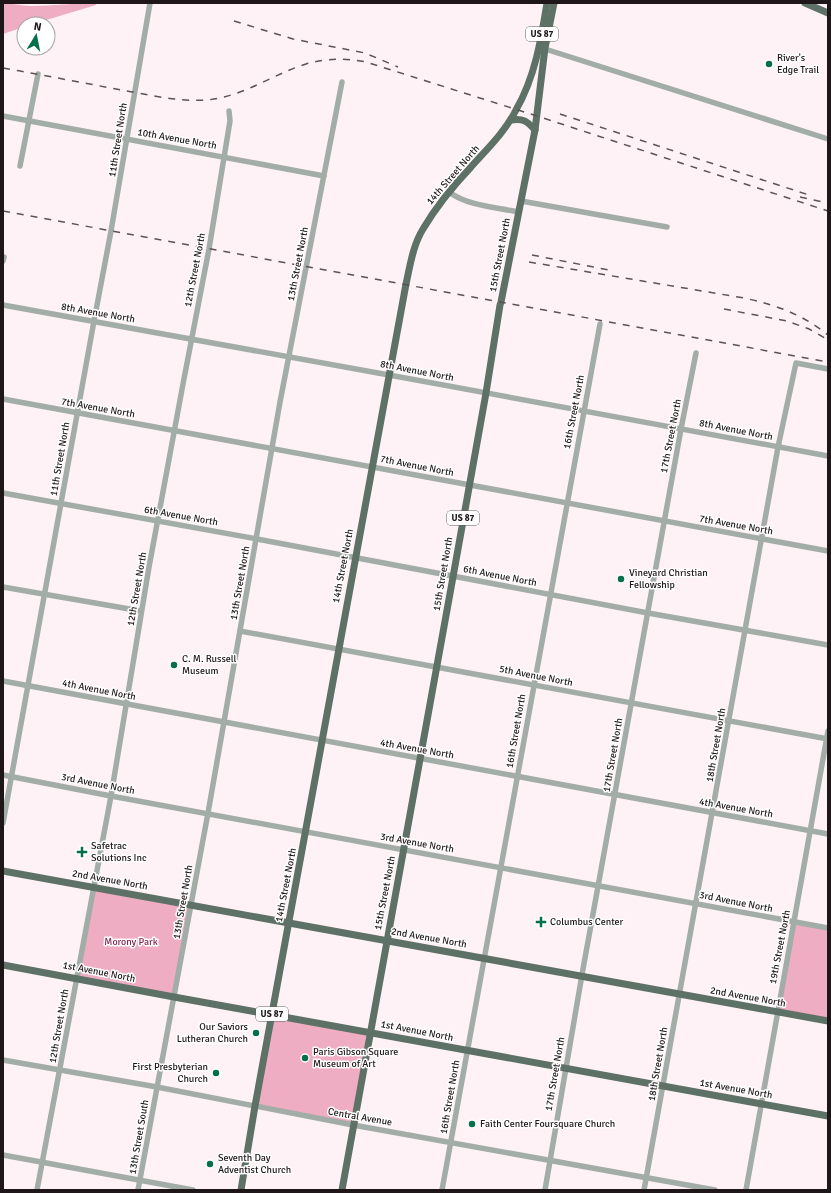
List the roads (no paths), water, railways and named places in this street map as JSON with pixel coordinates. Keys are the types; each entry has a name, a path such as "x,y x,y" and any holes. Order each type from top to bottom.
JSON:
{"main road":[{"name":"15th Street North","path":"353,1125 437,667 486,393 500,305 534,130 547,3"},
{"name":"15th Street North","path":"535,65 542,48 554,3"},
{"path":"805,3 828,14"},
{"name":"14th Street North","path":"255,1106 406,284 422,230 448,192 487,150 511,120 517,110 535,65"},
{"path":"511,120 520,118 526,120 534,130"},
{"name":"2nd Avenue North","path":"3,871 828,1021"},
{"name":"1st Avenue North","path":"3,965 828,1116"},
{"name":"US 87","path":"241,1190 255,1106"},
{"name":"US 87","path":"342,1190 353,1125"}],"street":[{"name":"11th Street North","path":"3,823 127,139 150,3"},
{"path":"542,48 828,139"},
{"path":"20,166 38,74"},
{"name":"13th Street North","path":"157,1087 208,813 272,448 342,82"},
{"name":"12th Street North","path":"37,1190 209,248 230,121 229,111"},
{"name":"10th Avenue North","path":"3,116 324,176"},
{"path":"448,192 458,199 468,202 518,212"},
{"path":"521,201 667,227"},
{"name":"8th Avenue North","path":"3,305 828,456"},
{"name":"16th Street North","path":"442,1190 600,324"},
{"name":"17th Street North","path":"545,1190 565,1068 696,353"},
{"name":"18th Street North","path":"644,1190 778,447 796,363 828,369"},
{"name":"7th Avenue North","path":"3,400 175,430 828,551"},
{"name":"6th Avenue North","path":"3,493 828,645"},
{"path":"3,587 142,612"},
{"name":"5th Avenue North","path":"240,630 534,684 631,704 827,739"},
{"name":"4th Avenue North","path":"3,681 828,834"},
{"name":"19th Street North","path":"746,1190 828,732"},
{"name":"3rd Avenue North","path":"3,775 828,928"},
{"name":"Central Avenue","path":"3,1060 715,1190"},
{"name":"13th Street South","path":"138,1190 157,1087"},
{"path":"3,1155 193,1190"}],"railway":[{"path":"234,21 293,39 365,53 398,67"},
{"path":"3,68 153,96 175,99 207,100 221,98 246,90 293,69 314,62 336,59 366,62 828,211"},
{"path":"560,114 809,195"},
{"path":"800,197 828,203"},
{"path":"3,211 828,362"},
{"path":"532,255 614,271"},
{"path":"529,262 744,298 788,311 808,321 828,335"},
{"path":"724,309 787,321 809,329 825,338"}],"place":[{"name":"River's Edge Trail","path":"769,64"},
{"name":"Vineyard Christian Fellowship","path":"621,579"},
{"name":"C. M. Russell Museum","path":"174,665"},
{"name":"Safetrac Solutions Inc","path":"82,852"},
{"name":"Columbus Center","path":"541,922"},
{"name":"Our Saviors Lutheran Church","path":"256,1033"},
{"name":"Paris Gibson Square Museum of Art","path":"305,1058"},
{"name":"First Presbyterian Church","path":"216,1073"},
{"name":"Faith Center Foursquare Church","path":"472,1124"},
{"name":"Seventh Day Adventist Church","path":"210,1164"}],"park label":[{"name":"Morony Park","path":"131,942"}]}
